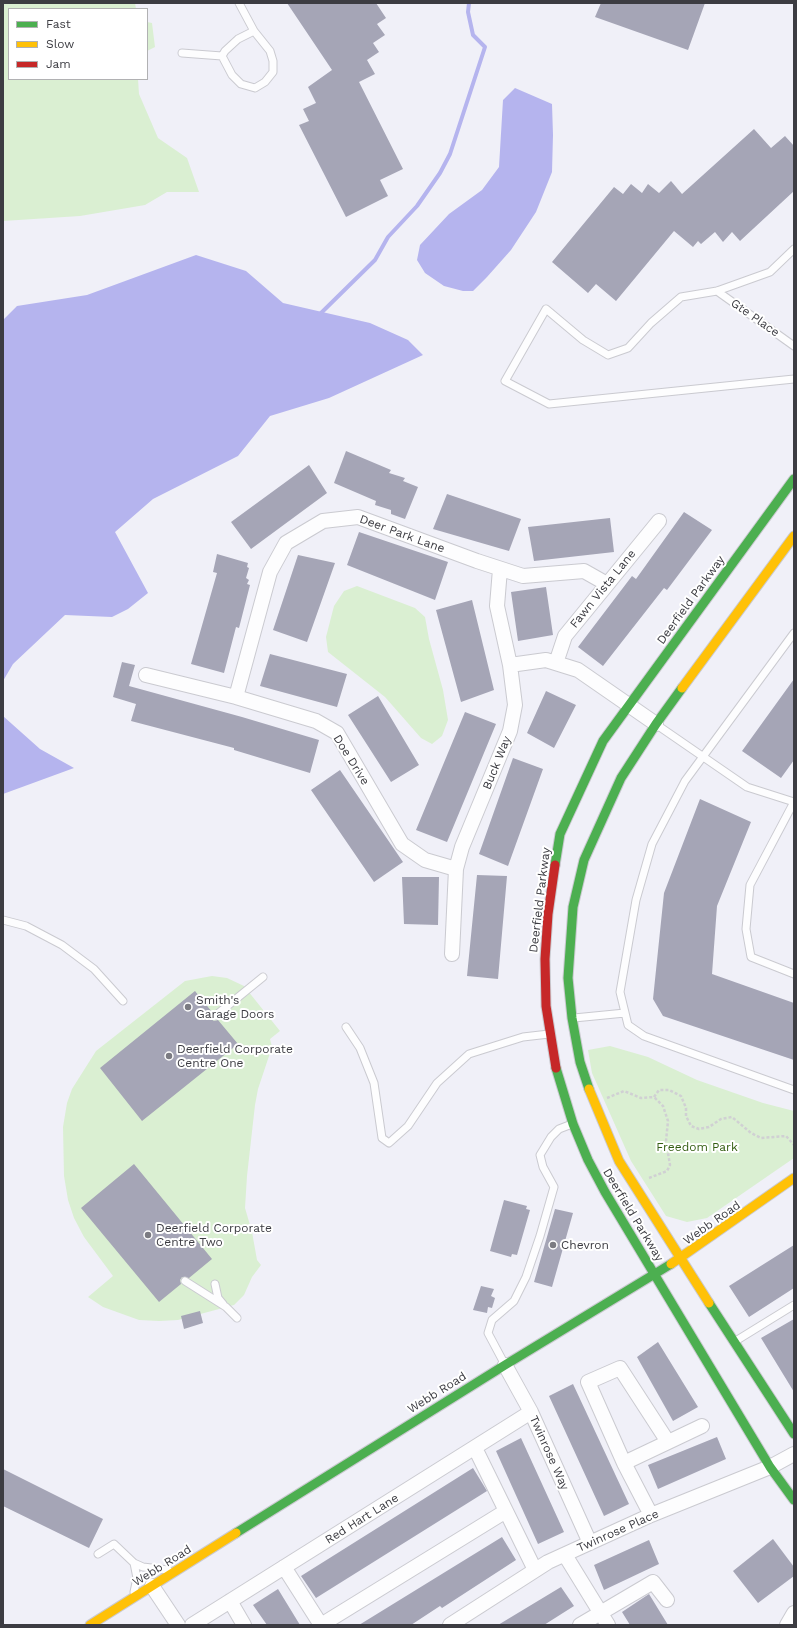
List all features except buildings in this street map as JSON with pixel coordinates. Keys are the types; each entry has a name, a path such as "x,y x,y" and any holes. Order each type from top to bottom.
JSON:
{"main road":[{"name":"Deerfield Parkway","path":"794,479 603,741 560,834 548,914 544,959 549,1034 560,1086 572,1124 588,1160 605,1192 770,1467 794,1500"},
{"name":"Deerfield Parkway","path":"794,536 656,724 621,778 584,860 570,931 568,978 572,1018 580,1062 594,1103 616,1154 680,1259 794,1434"},
{"name":"Webb Road","path":"90,1625 505,1365 680,1259 794,1178"}],"street":[{"name":"Deer Park Lane","path":"236,697 270,572 286,543 323,521 358,517 523,576 584,571 607,584"},
{"name":"Fawn Vista Lane","path":"556,663 565,636 659,521"},
{"name":"Buck Way","path":"452,954 456,869 462,846 510,731 515,705 510,665 496,606 500,569"},
{"path":"510,665 546,660 578,670 656,724"},
{"name":"Doe Drive","path":"146,675 236,697 316,721 337,733 402,844 425,860 456,869"},
{"name":"Twinrose Way","path":"505,1365 531,1412 590,1543"},
{"path":"651,1515 624,1463 588,1382 620,1368 668,1442"},
{"name":"Red Hart Lane","path":"192,1625 531,1412"},
{"path":"624,1463 702,1426"},
{"path":"475,1448 535,1570"},
{"name":"Twinrose Place","path":"450,1625 535,1570 565,1555 651,1515 770,1467 794,1454"},
{"path":"284,1567 321,1625 506,1511"},
{"path":"565,1555 608,1625"},
{"path":"580,1625 652,1582 667,1600"},
{"path":"152,1586 178,1625"},
{"path":"230,1601 244,1625"},
{"path":"787,1625 794,1613"}],"lane":[{"path":"222,56 232,75 241,84 255,88 265,82 273,72 273,61 270,51 254,31 239,3"},
{"path":"222,56 225,51 238,39 254,31"},
{"path":"182,54 222,56"},
{"path":"794,249 770,272 717,291 681,297 652,323 628,348 608,354 583,340 546,309 504,381 549,404 794,379"},
{"name":"Gte Place","path":"717,291 794,346"},
{"path":"794,633 685,782 652,844 636,900 620,992 628,1025 644,1036 794,1090"},
{"path":"656,724 747,787 794,802 750,885 746,929 751,957 794,974"},
{"path":"3,920 26,926 62,945 94,969 123,1001"},
{"path":"215,1016 263,978"},
{"path":"572,1018 625,1013"},
{"path":"346,1026 360,1048 374,1083 382,1138 390,1142 408,1126 437,1083 468,1054 523,1037 549,1034"},
{"path":"505,1365 488,1333 492,1320 514,1301 526,1277 540,1236 554,1187 543,1168 540,1155 551,1137 559,1129 572,1124"},
{"path":"185,1281 226,1307"},
{"path":"215,1284 218,1298 238,1318"},
{"path":"734,1342 794,1305"},
{"path":"98,1554 114,1544 134,1563 154,1569 180,1569"},
{"path":"130,1600 137,1578 134,1563"}],"path":[{"path":"654,1097 659,1090 669,1090 681,1096 686,1108 686,1116 691,1126 699,1129 708,1127 721,1119 732,1117 751,1133 761,1138 786,1136 794,1145"},
{"path":"594,1103 624,1091 641,1098 654,1097 663,1106 668,1121 666,1141 670,1165 667,1171 633,1184"}],"green space":[{"path":"3,3 135,3 136,8 8,8 8,80 138,80 139,94 158,138 187,158 199,192 167,192 145,205 80,216 3,221"},
{"path":"148,22 152,23 155,47 148,50"},
{"path":"357,586 415,608 425,617 429,639 443,690 448,720 442,736 432,744 421,738 385,697 328,652 326,637 334,606 344,591"},
{"path":"212,976 227,978 244,986 280,1031 270,1039 272,1047 258,1089 247,1176 245,1208 252,1232 257,1260 261,1265 252,1277 244,1295 234,1305 178,1320 139,1320 103,1307 88,1297 113,1276 84,1237 74,1218 68,1200 64,1176 63,1127 67,1103 72,1089 96,1051 185,981"},
{"name":"Freedom Park","path":"610,1046 648,1057 697,1080 763,1103 794,1111 794,1158 707,1218 687,1222 666,1216 631,1161 592,1073 588,1050"}],"water":[{"path":"515,88 552,104 552,172 536,212 511,250 487,277 473,291 463,291 444,286 425,273 417,260 420,245 449,214 482,190 499,167 503,100"},
{"path":"196,255 246,271 283,303 370,323 408,340 423,355 329,398 270,416 238,456 153,499 115,532 148,593 128,609 112,617 65,615 13,664 3,681 3,320 17,306 87,295"},
{"path":"3,716 40,749 74,768 3,794"}],"waterway":[{"path":"319,315 375,260 388,237 417,206 440,173 450,154 485,47 473,35 468,12 469,3"}],"traffic: fast":[{"path":"555,865 560,834 603,741 794,479"},
{"path":"589,1089 580,1062 572,1018 568,978 573,907 584,860 621,778 656,724 682,688"},
{"path":"556,1068 573,1124 588,1160 605,1192 770,1467 794,1500"},
{"path":"236,1533 505,1365 671,1264"},
{"path":"709,1303 794,1434"}],"traffic: slow":[{"path":"682,688 794,536"},
{"path":"589,1089 619,1161 709,1303"},
{"path":"671,1264 794,1178"},
{"path":"90,1625 236,1533"}],"traffic: jam":[{"path":"555,865 548,914 545,959 546,1006 556,1068"}],"place":[{"name":"Smith's Garage Doors","path":"188,1007"},
{"name":"Deerfield Corporate Centre One","path":"169,1056"},
{"name":"Deerfield Corporate Centre Two","path":"148,1235"},
{"name":"Chevron","path":"553,1245"}]}
